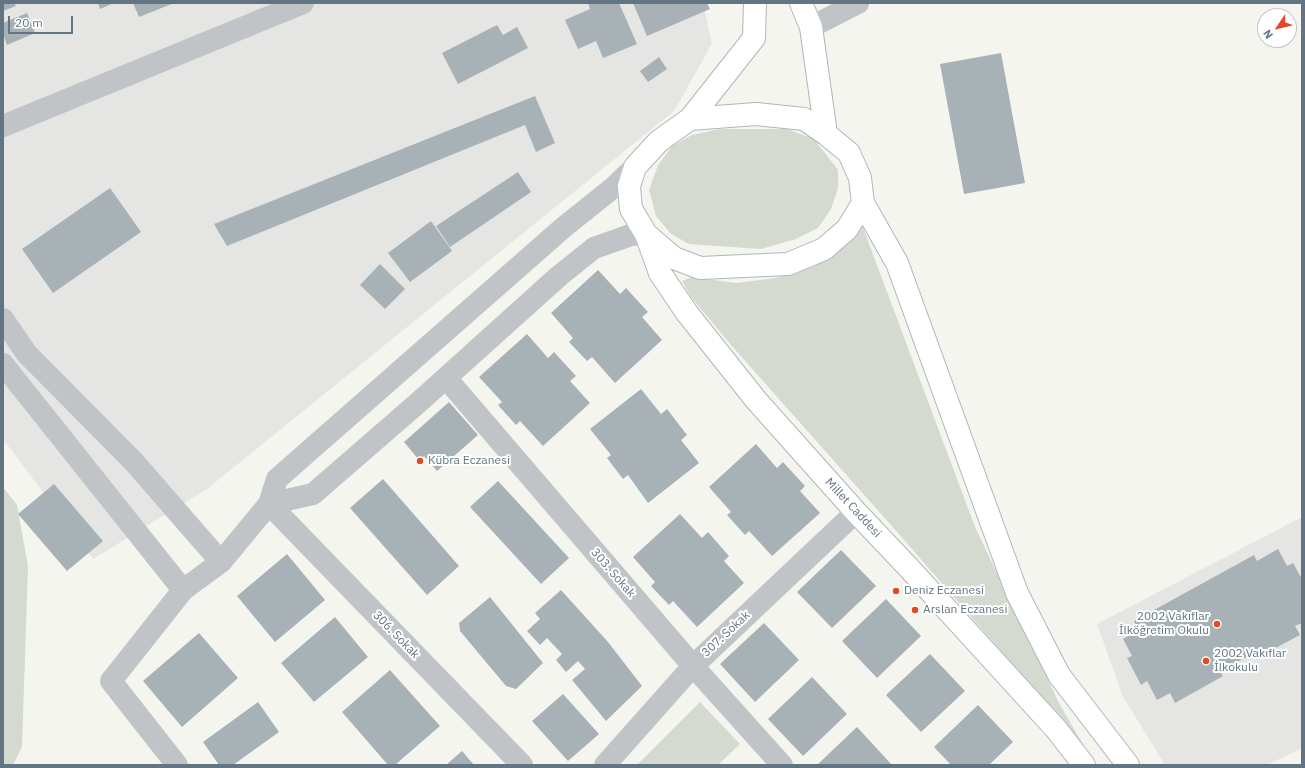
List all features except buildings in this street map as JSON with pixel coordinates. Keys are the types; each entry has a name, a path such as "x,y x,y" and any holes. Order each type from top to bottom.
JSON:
{"main road":[{"path":"755,3 754,38 690,119 659,141 635,167 629,186 630,209 646,234 674,258 700,268 788,264 824,249 847,229 863,203"},
{"path":"802,3 811,27 826,134"},
{"path":"690,119 756,114 804,119 826,134 849,153 860,178 863,203 896,263 1017,592 1059,675 1128,765"},
{"name":"Millet Caddesi","path":"646,234 660,273 687,313 756,400 856,512 1056,730 1084,765"}],"street":[{"path":"3,126 303,3"},
{"path":"811,27 858,3"},
{"path":"177,765 111,681 184,590 221,562 269,504 277,479 564,227 614,187 635,167"},
{"path":"269,504 313,494 446,378 559,276 594,248 631,235 646,234"},
{"path":"3,319 27,354 134,462 221,562"},
{"path":"3,364 184,590"},
{"name":"303. Sokak","path":"446,378 693,666 771,762"},
{"name":"306. Sokak","path":"269,504 522,765"},
{"name":"307. Sokak","path":"606,765 693,666 856,512"}],"shaded area":[{"path":"3,3 703,3 712,44 674,111 207,489 93,559 3,439"},
{"path":"720,129 787,129 814,139 838,170 838,188 831,209 818,228 796,239 761,249 689,244 671,234 656,216 649,190 658,165 672,146 692,135"},
{"path":"862,225 975,527 1060,705 1095,765 1014,666 731,345 691,297 682,281 692,277 736,283 776,278 815,266 847,242"},
{"path":"3,487 17,505 28,566 22,747 13,765 3,765"},
{"name":"2002 Vakıflar İlkokulu","path":"1302,517 1302,748 1267,765 1165,765 1123,697 1097,624"},
{"path":"700,702 740,744 718,765 637,765"}],"place":[{"name":"Kübra Eczanesi","path":"420,461"},
{"name":"Deniz Eczanesi","path":"896,591"},
{"name":"Arslan Eczanesi","path":"915,610"},
{"name":"2002 Vakıflar İlköğretim Okulu","path":"1217,624"},
{"name":"2002 Vakıflar İlkokulu","path":"1206,661"}]}
